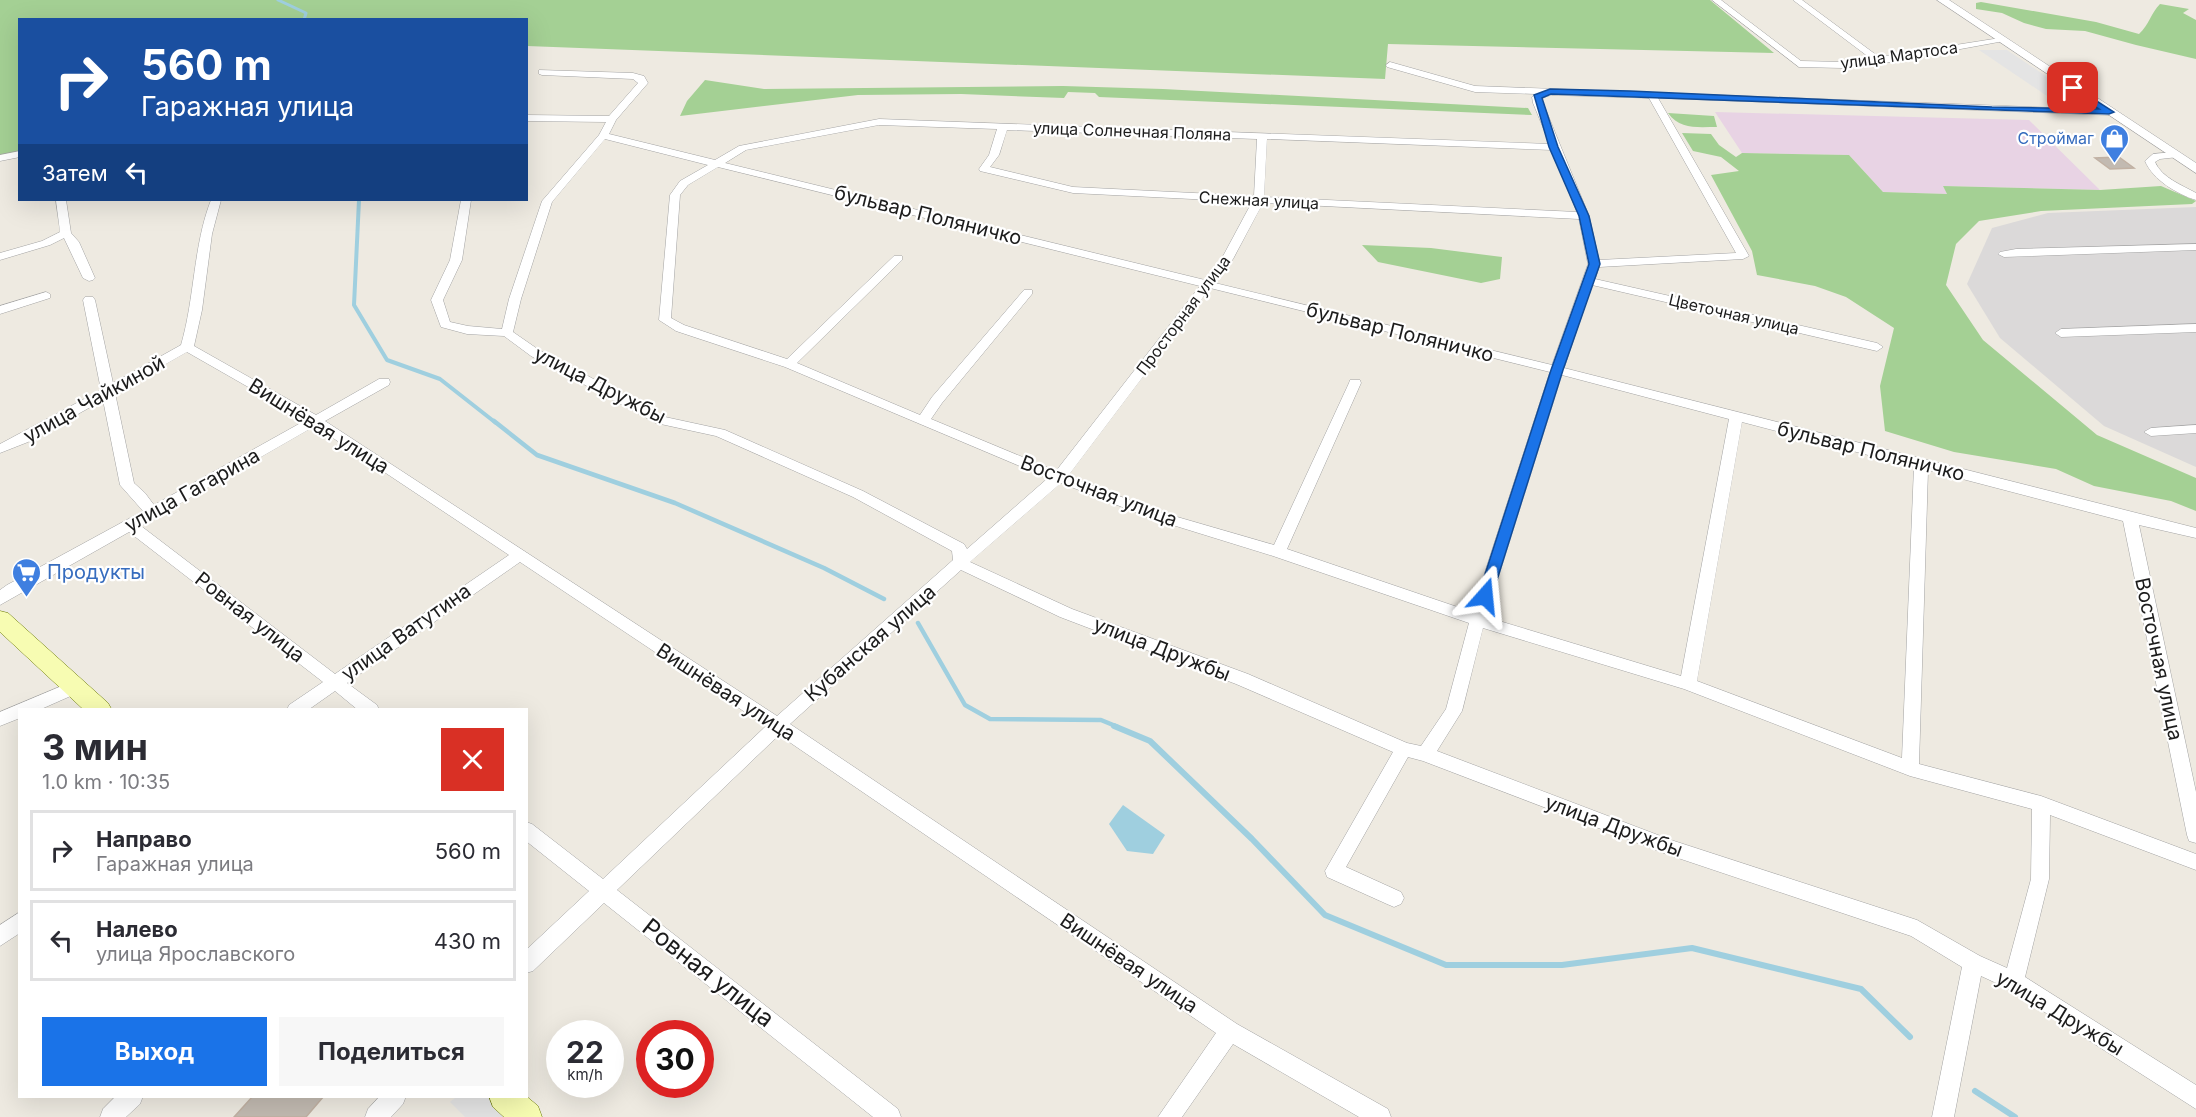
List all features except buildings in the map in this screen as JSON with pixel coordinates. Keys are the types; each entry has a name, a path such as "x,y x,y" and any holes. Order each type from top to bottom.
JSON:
{"main road":[{"path":"0,619 98,708"},
{"path":"506,1098 527,1117"}],"street":[{"name":"улица Мартоса","path":"1716,0 1798,64 1843,65 1879,61 2000,41"},
{"path":"1797,0 1879,61"},
{"path":"1942,0 2000,41 2196,169"},
{"path":"1390,65 1475,89 2109,112"},
{"path":"465,201 456,260 438,300 445,324 467,330 507,333 515,299 547,201 603,136 612,119 643,83 641,78 542,72"},
{"path":"1425,754 1454,711 1478,618 1557,370 1594,264 1584,216 1554,147 1537,97 1550,92"},
{"path":"1594,264 1743,256 1651,94"},
{"path":"528,118 612,119"},
{"name":"улица Солнечная Поляна","path":"716,162 743,148 879,122 1554,147"},
{"name":"Снежная улица","path":"1003,126 994,155 984,169 1073,190 1584,216"},
{"name":"бульвар Поляничко","path":"603,136 1557,370 2130,518 2196,532"},
{"name":"Просторная улица","path":"1060,476 1227,259 1259,200 1262,136"},
{"path":"0,158 18,154"},
{"path":"2174,155 2157,156 2150,160 2152,168 2159,175 2196,198"},
{"name":"Восточная улица","path":"716,162 684,183 675,195 665,320 680,328 789,364 1020,462 1155,515 1278,552 1529,637 1688,684 1910,769 2041,804 2196,862"},
{"path":"61,201 66,233 73,242 89,278"},
{"path":"187,347 194,325 214,204"},
{"path":"0,257 46,243 66,233"},
{"path":"2004,254 2196,247"},
{"path":"789,364 898,258"},
{"name":"Цветочная улица","path":"1590,280 1877,347"},
{"path":"923,421 1028,292"},
{"path":"0,310 46,296"},
{"path":"89,300 110,392 127,485 140,496 152,513"},
{"path":"2061,333 2196,328"},
{"name":"улица Дружбы","path":"507,333 535,353 660,420 720,433 858,494 958,548 961,564 1066,613 1242,679 1404,749 1425,754 1669,847 1917,929 1973,963 2014,981 2196,1098"},
{"name":"улица Чайкиной","path":"0,449 110,392 187,347"},
{"name":"Вишнёвая улица","path":"187,347 315,420 518,556 778,725 1230,1031 1380,1117"},
{"name":"улица Гагарина","path":"0,599 12,589 384,382"},
{"path":"1278,552 1355,383"},
{"path":"1688,684 1736,416"},
{"path":"2151,432 2196,429"},
{"path":"1910,769 1921,463"},
{"name":"Кубанская улица","path":"528,962 778,725 886,627 1060,476"},
{"name":"Восточная улица","path":"2130,518 2196,835"},
{"name":"Ровная улица","path":"130,525 368,708"},
{"name":"улица Ватутина","path":"298,708 518,556"},
{"path":"24,708 76,686"},
{"path":"0,718 18,710"},
{"path":"1394,898 1334,871 1404,749"},
{"path":"2014,981 2040,879 2041,804"},
{"name":"Ровная улица","path":"528,832 890,1117"},
{"path":"0,937 18,923"},
{"path":"1943,1117 1973,963"},
{"path":"1168,1117 1230,1031"},
{"path":"111,1117 130,1098"},
{"path":"376,1117 393,1098"}],"shaded area":[{"path":"1979,50 2007,50 2077,97 2050,98"},
{"path":"1715,112 2029,120 2100,190 1943,186 1947,194 1883,192 1849,155 1742,153"},
{"path":"2196,207 2196,467 2104,426 2000,338 1967,284 1992,228 2048,213"},
{"path":"455,1098 491,1098 512,1117 465,1117 450,1102"}],"green space":[{"path":"0,0 1710,0 1774,53 1388,44 1385,79 528,46 528,18 18,18 18,153 0,158"},
{"path":"1976,3 2096,22 2139,34 2160,4 2189,9 2183,13 2196,20 2196,59 2085,31 2046,29 2024,23 2002,13 1976,9"},
{"path":"705,80 764,89 1063,86 1163,89 1528,108 1532,115 1099,97 1095,93 1068,92 1064,98 961,94 858,95 680,116 687,101"},
{"path":"1668,113 1714,116 1717,127 1684,125"},
{"path":"1682,133 1711,134 1719,145 1736,157 1742,153 1849,155 1883,192 1947,194 1943,186 2100,190 2161,186 2196,201 2192,204 2041,211 1979,221 1956,244 1946,285 1983,340 2097,435 2196,478 2196,511 2171,501 2094,486 2056,469 1954,452 1885,431 1880,386 1894,328 1846,297 1815,286 1757,275 1752,251 1711,175 1739,171 1721,157 1693,151"},
{"path":"1362,245 1431,248 1502,257 1500,279 1481,283 1378,262"}],"water":[{"path":"1123,805 1165,835 1153,854 1127,851 1109,824"}],"waterway":[{"path":"278,0 306,13 305,18"},
{"path":"359,201 354,305 387,360 440,379 496,423"},
{"path":"494,421 537,455 675,503 824,568 884,599"},
{"path":"918,623 965,705 990,719 1101,720 1118,727"},
{"path":"1114,726 1150,741 1252,839 1325,915 1446,965 1562,965 1692,948 1861,989 1910,1037"},
{"path":"1975,1091 2015,1117"}],"place":[{"name":"Строймаг","path":"2115,164"},
{"name":"Продукты","path":"26,598"}],"route":[{"path":"1485,596 1557,370 1594,264 1584,216 1554,147 1537,97 1550,92 1630,94 2109,112 2073,88"}]}
